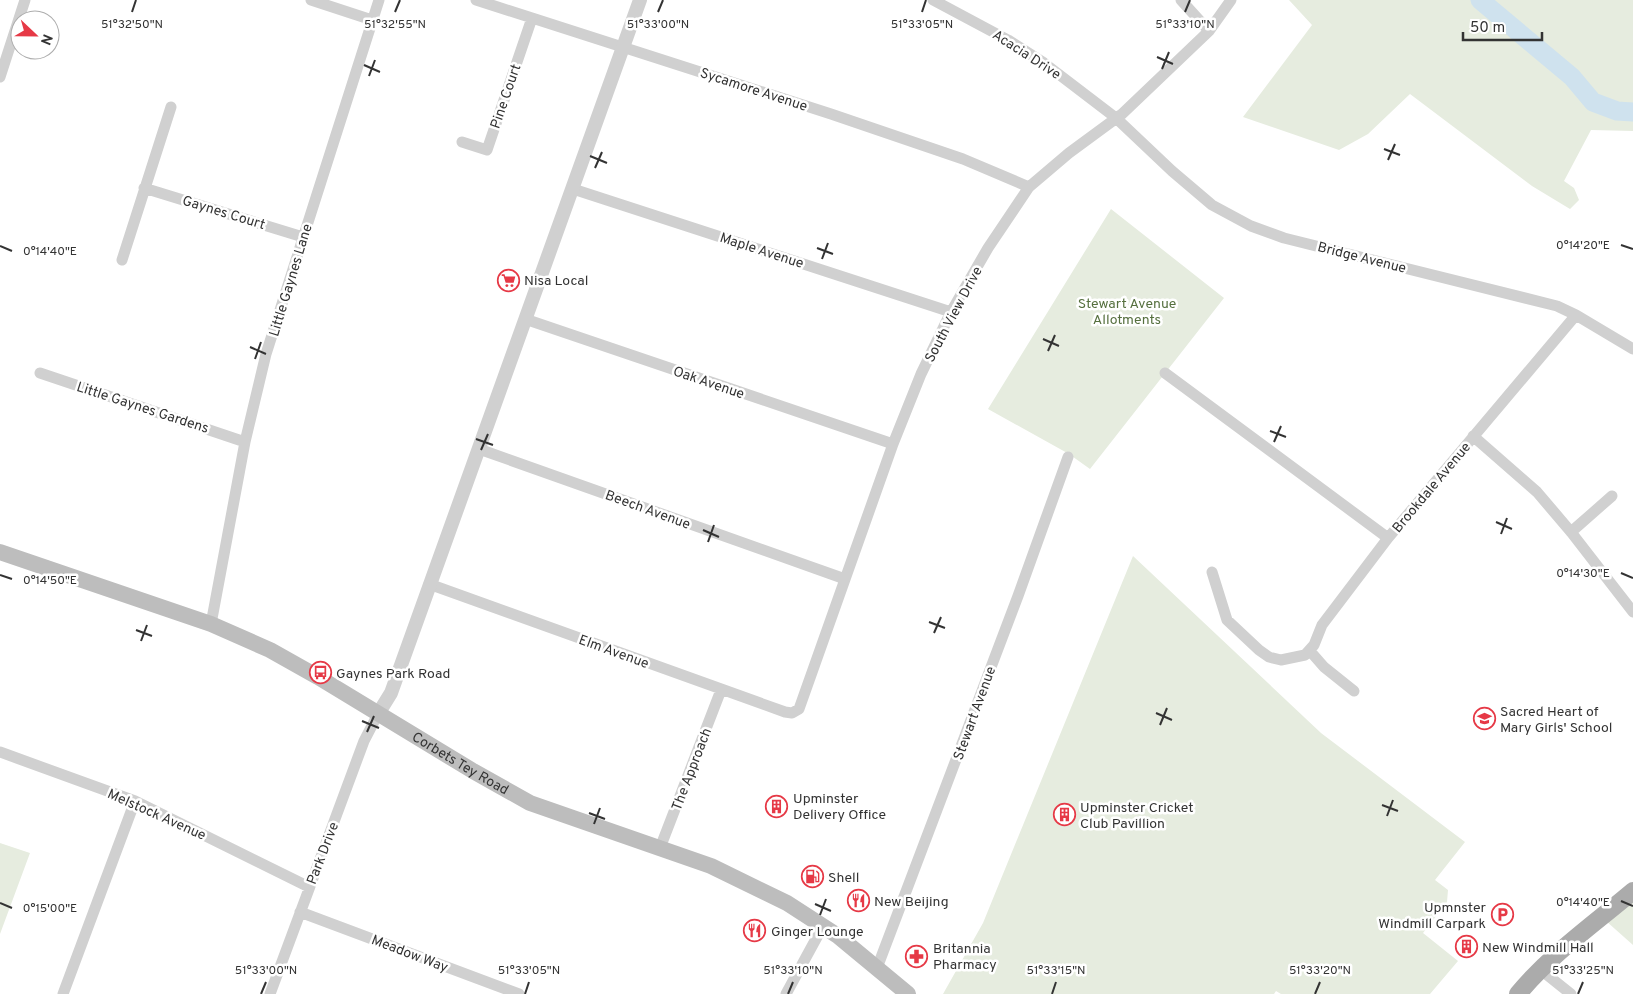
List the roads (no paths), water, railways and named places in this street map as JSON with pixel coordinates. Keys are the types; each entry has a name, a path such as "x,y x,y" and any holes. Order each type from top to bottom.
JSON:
{"main road":[{"name":"Corbets Tey Road","path":"0,552 211,624 270,650 318,677 472,771 530,803 711,866 780,899 838,936 908,994"},
{"path":"1518,994 1573,940 1633,891"}],"street":[{"path":"0,77 24,0"},
{"path":"311,0 372,20"},
{"name":"Little Gaynes Lane","path":"211,624 245,442 266,354 379,0"},
{"name":"Sycamore Avenue","path":"476,0 822,111 953,156 1029,187"},
{"path":"378,714 391,693 640,0"},
{"name":"Acacia Drive","path":"932,0 1008,40 1044,63 1116,118"},
{"path":"1181,0 1209,31"},
{"name":"South View Drive","path":"799,709 893,444 921,374 951,312 988,248 1029,187 1069,153 1116,118 1209,31 1231,0"},
{"name":"Pine Court","path":"462,142 487,150 532,18"},
{"path":"122,260 170,107"},
{"name":"Bridge Avenue","path":"1116,118 1172,171 1212,205 1251,226 1284,238 1557,306 1576,315 1633,350"},
{"name":"Gaynes Court","path":"144,188 303,237"},
{"name":"Maple Avenue","path":"573,189 951,312"},
{"name":"Brookdale Avenue","path":"1165,373 1388,538 1576,315"},
{"name":"Oak Avenue","path":"525,319 893,444"},
{"name":"Little Gaynes Gardens","path":"40,373 245,442"},
{"path":"1474,436 1537,492 1571,532 1633,612"},
{"name":"Beech Avenue","path":"479,449 844,579"},
{"name":"Stewart Avenue","path":"877,968 1018,596 1068,457"},
{"path":"1571,532 1612,496"},
{"path":"1212,572 1227,620 1259,650 1269,657 1281,660 1305,655 1310,651 1322,625 1388,538"},
{"name":"Elm Avenue","path":"430,584 785,712 792,713 799,709"},
{"path":"1310,651 1324,667 1354,691"},
{"name":"The Approach","path":"660,848 721,690"},
{"name":"Park Drive","path":"270,994 364,740 378,714"},
{"name":"Melstock Avenue","path":"0,752 135,801 309,887"},
{"path":"64,994 135,801"},
{"name":"Meadow Way","path":"300,912 519,994"},
{"path":"786,994 823,926"},
{"path":"1541,970 1571,994"}],"waterway":[{"path":"1480,0 1572,77 1593,102 1617,111 1633,112"}],"place":[{"name":"Nisa Local","path":"508,280"},
{"name":"Gaynes Park Road","path":"320,673"},
{"name":"Sacred Heart of Mary Girls' School","path":"1484,719"},
{"name":"Upminster Delivery Office","path":"777,806"},
{"name":"Upminster Cricket Club Pavillion","path":"1064,815"},
{"name":"Shell","path":"812,877"},
{"name":"New Beijing","path":"858,901"},
{"name":"Upmnster Windmill Carpark","path":"1502,915"},
{"name":"Ginger Lounge","path":"755,931"},
{"name":"New Windmill Hall","path":"1466,947"},
{"name":"Britannia Pharmacy","path":"917,956"}],"park label":[{"name":"Stewart Avenue Allotments","path":"1127,312"}]}
